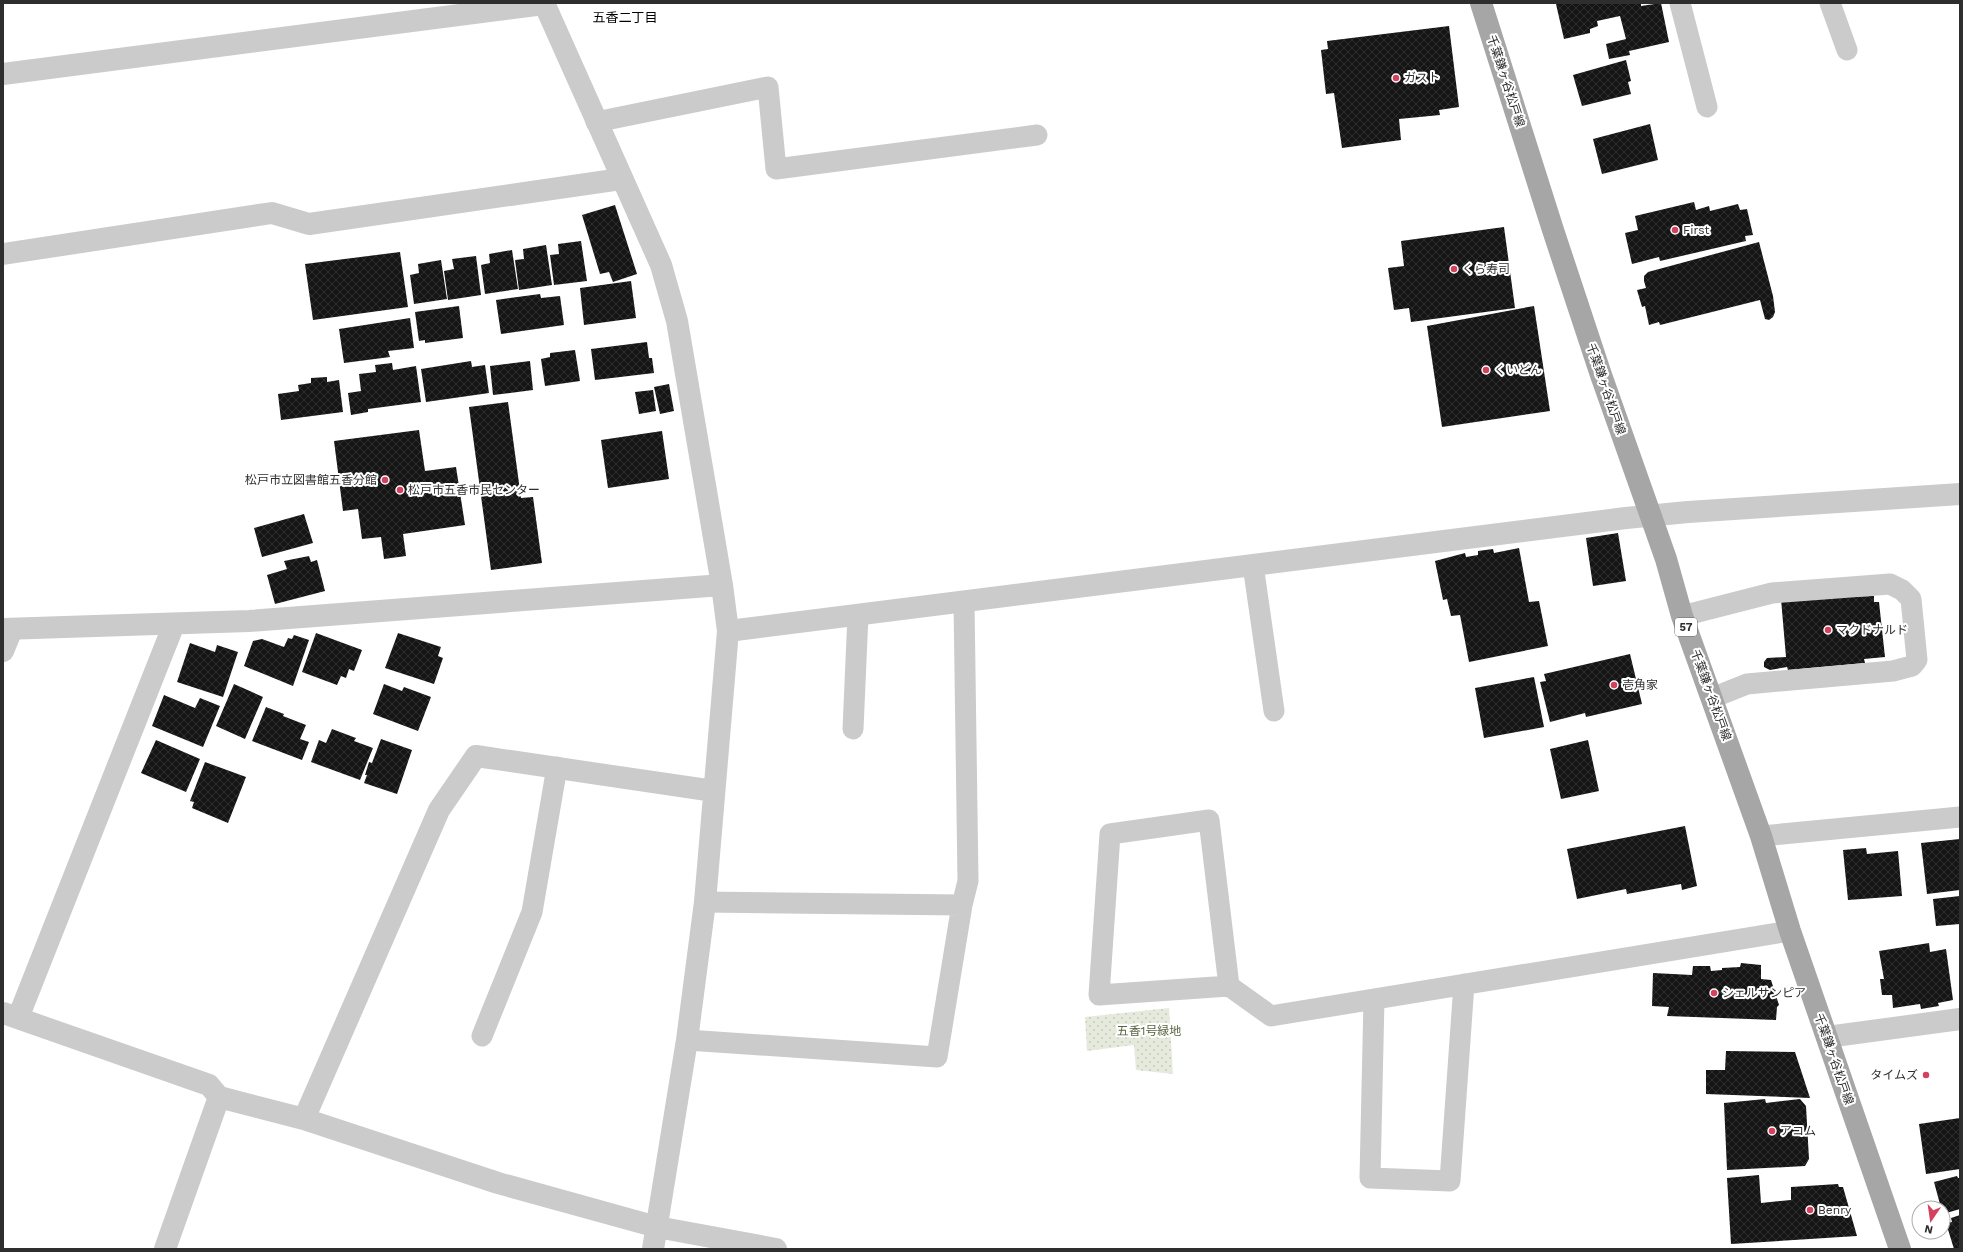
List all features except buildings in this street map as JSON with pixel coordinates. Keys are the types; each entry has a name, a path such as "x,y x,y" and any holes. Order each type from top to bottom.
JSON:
{"main road":[{"name":"千葉鎌ヶ谷松戸線","path":"1481,3 1601,375 1652,515 1682,616 1761,836 1790,931 1900,1249"}],"street":[{"path":"3,74 547,3 596,122 660,265 677,321 722,585 728,631 704,902 687,1040 653,1249"},
{"path":"3,254 272,213 309,224 621,179"},
{"path":"728,631 1652,515 1960,494"},
{"path":"3,651 8,629 97,625 174,624 388,611 722,585"},
{"path":"174,624 10,1015 208,1085 219,1097 304,1119 498,1183 657,1227 776,1249"},
{"path":"304,1119 439,810 476,756 714,791"},
{"path":"1827,1037 1960,1019"},
{"path":"165,1249 219,1097"}],"lane":[{"path":"1680,3 1707,107"},
{"path":"1830,3 1847,50"},
{"path":"596,122 768,87 776,169 1037,135"},
{"path":"1253,565 1274,711"},
{"path":"1682,616 1721,604 1772,593 1890,584 1902,590 1911,599 1917,660 1912,666 1893,671 1747,684 1712,698"},
{"path":"687,1040 937,1057 962,905 968,881 964,602"},
{"path":"852,729 858,615"},
{"path":"482,1036 532,912 557,768"},
{"path":"1761,836 1960,816"},
{"path":"1229,986 1209,820 1110,834 1099,995 1229,986 1271,1016 1790,931"},
{"path":"704,902 962,905"},
{"path":"1374,999 1370,1178 1450,1181 1464,984"}],"green space":[{"name":"五香1号緑地","path":"1169,1008 1173,1074 1136,1070 1134,1045 1087,1051 1085,1017"}],"place":[{"name":"ガスト","path":"1396,78"},
{"name":"First","path":"1675,230"},
{"name":"くら寿司","path":"1454,269"},
{"name":"くいどん","path":"1486,370"},
{"name":"松戸市立図書館五香分館","path":"385,480"},
{"name":"松戸市五香市民センター","path":"400,490"},
{"name":"マクドナルド","path":"1828,630"},
{"name":"壱角家","path":"1614,685"},
{"name":"シェルサンピア","path":"1714,993"},
{"name":"タイムズ","path":"1926,1075"},
{"name":"アコム","path":"1772,1131"},
{"name":"Benry","path":"1810,1210"}],"district":[{"name":"五香二丁目","path":"625,17"}]}
